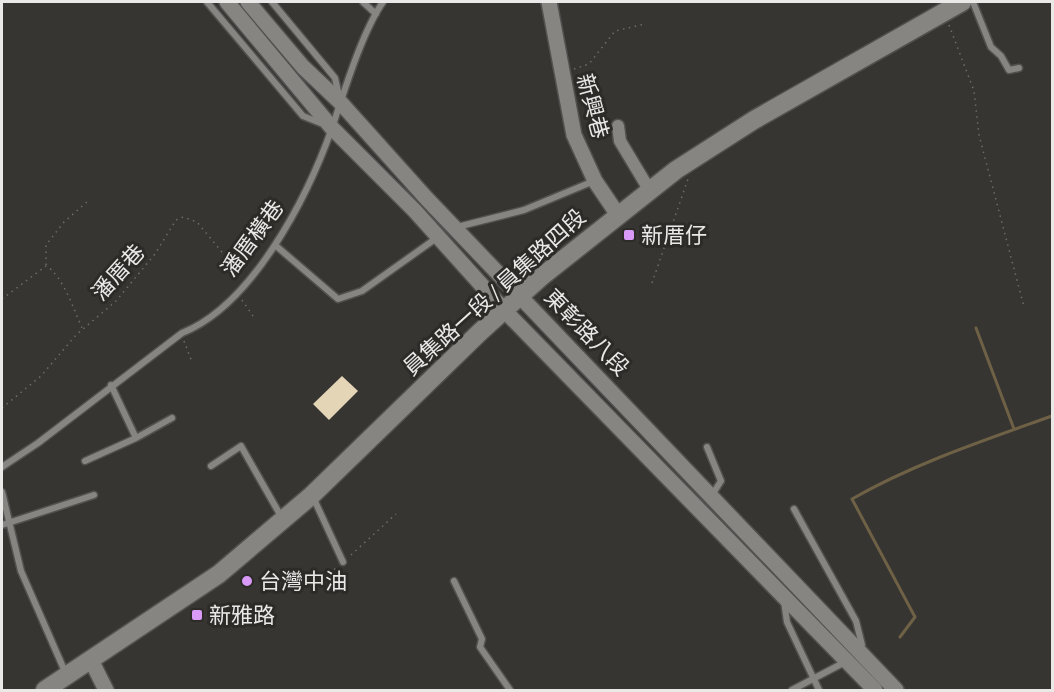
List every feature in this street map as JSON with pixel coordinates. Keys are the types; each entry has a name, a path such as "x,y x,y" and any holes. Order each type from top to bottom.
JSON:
{"main road":[{"name":"員集路一段 / 員集路四段","path":"45,690 92,662 219,574 312,495 504,310 618,214 676,170 754,120 962,2"}],"street":[{"name":"東彰路八段","path":"227,2 332,128 438,237 504,310 875,690"},
{"name":"東彰路八段","path":"248,2 303,67 340,102 896,690"},
{"name":"新興巷","path":"549,2 560,73 574,135 595,180 618,214"},
{"path":"618,126 620,141 650,191"},
{"path":"92,662 106,690"}],"lane":[{"path":"207,2 303,116 332,128"},
{"path":"272,2 335,78 340,102"},
{"path":"363,2 376,14"},
{"name":"潘厝橫巷","path":"2,467 38,443 182,333 196,327 247,283 275,245 308,189 340,102 383,2"},
{"path":"973,2 992,50 1001,56 1009,70 1019,68"},
{"path":"456,227 524,210 595,180"},
{"path":"275,245 338,299 362,291 438,237"},
{"path":"111,385 136,438"},
{"path":"85,461 136,438 172,418"},
{"path":"211,466 241,446 283,520"},
{"path":"707,447 721,482 712,495"},
{"path":"2,492 21,572 67,677"},
{"path":"2,525 94,495"},
{"path":"312,495 342,562"},
{"path":"792,690 847,661 862,645 856,621 794,509"},
{"path":"454,581 482,639 480,647 510,690"},
{"path":"783,595 787,622 819,690"}],"path":[{"path":"944,12 974,91 979,135 1024,307"},
{"path":"560,73 589,64 615,31 645,24"},
{"path":"652,284 688,179"},
{"path":"46,266 46,245 64,222 88,201"},
{"name":"潘厝巷","path":"2,408 41,376 54,357 82,329 117,301 155,255 176,220 183,217 197,222 247,283"},
{"path":"2,298 46,266"},
{"path":"46,266 52,269 68,296 82,329"},
{"path":"236,292 255,319"},
{"path":"182,333 192,362"},
{"path":"316,585 396,514"}],"building":[{"path":"342,376 358,391 329,420 313,404"}],"waterway":[{"path":"976,328 1014,429"},
{"path":"900,637 915,617 852,499 925,463 1052,416"}],"place":[{"name":"新厝仔","path":"629,235"},
{"name":"台灣中油","path":"247,581"},
{"name":"新雅路","path":"197,615"}]}
